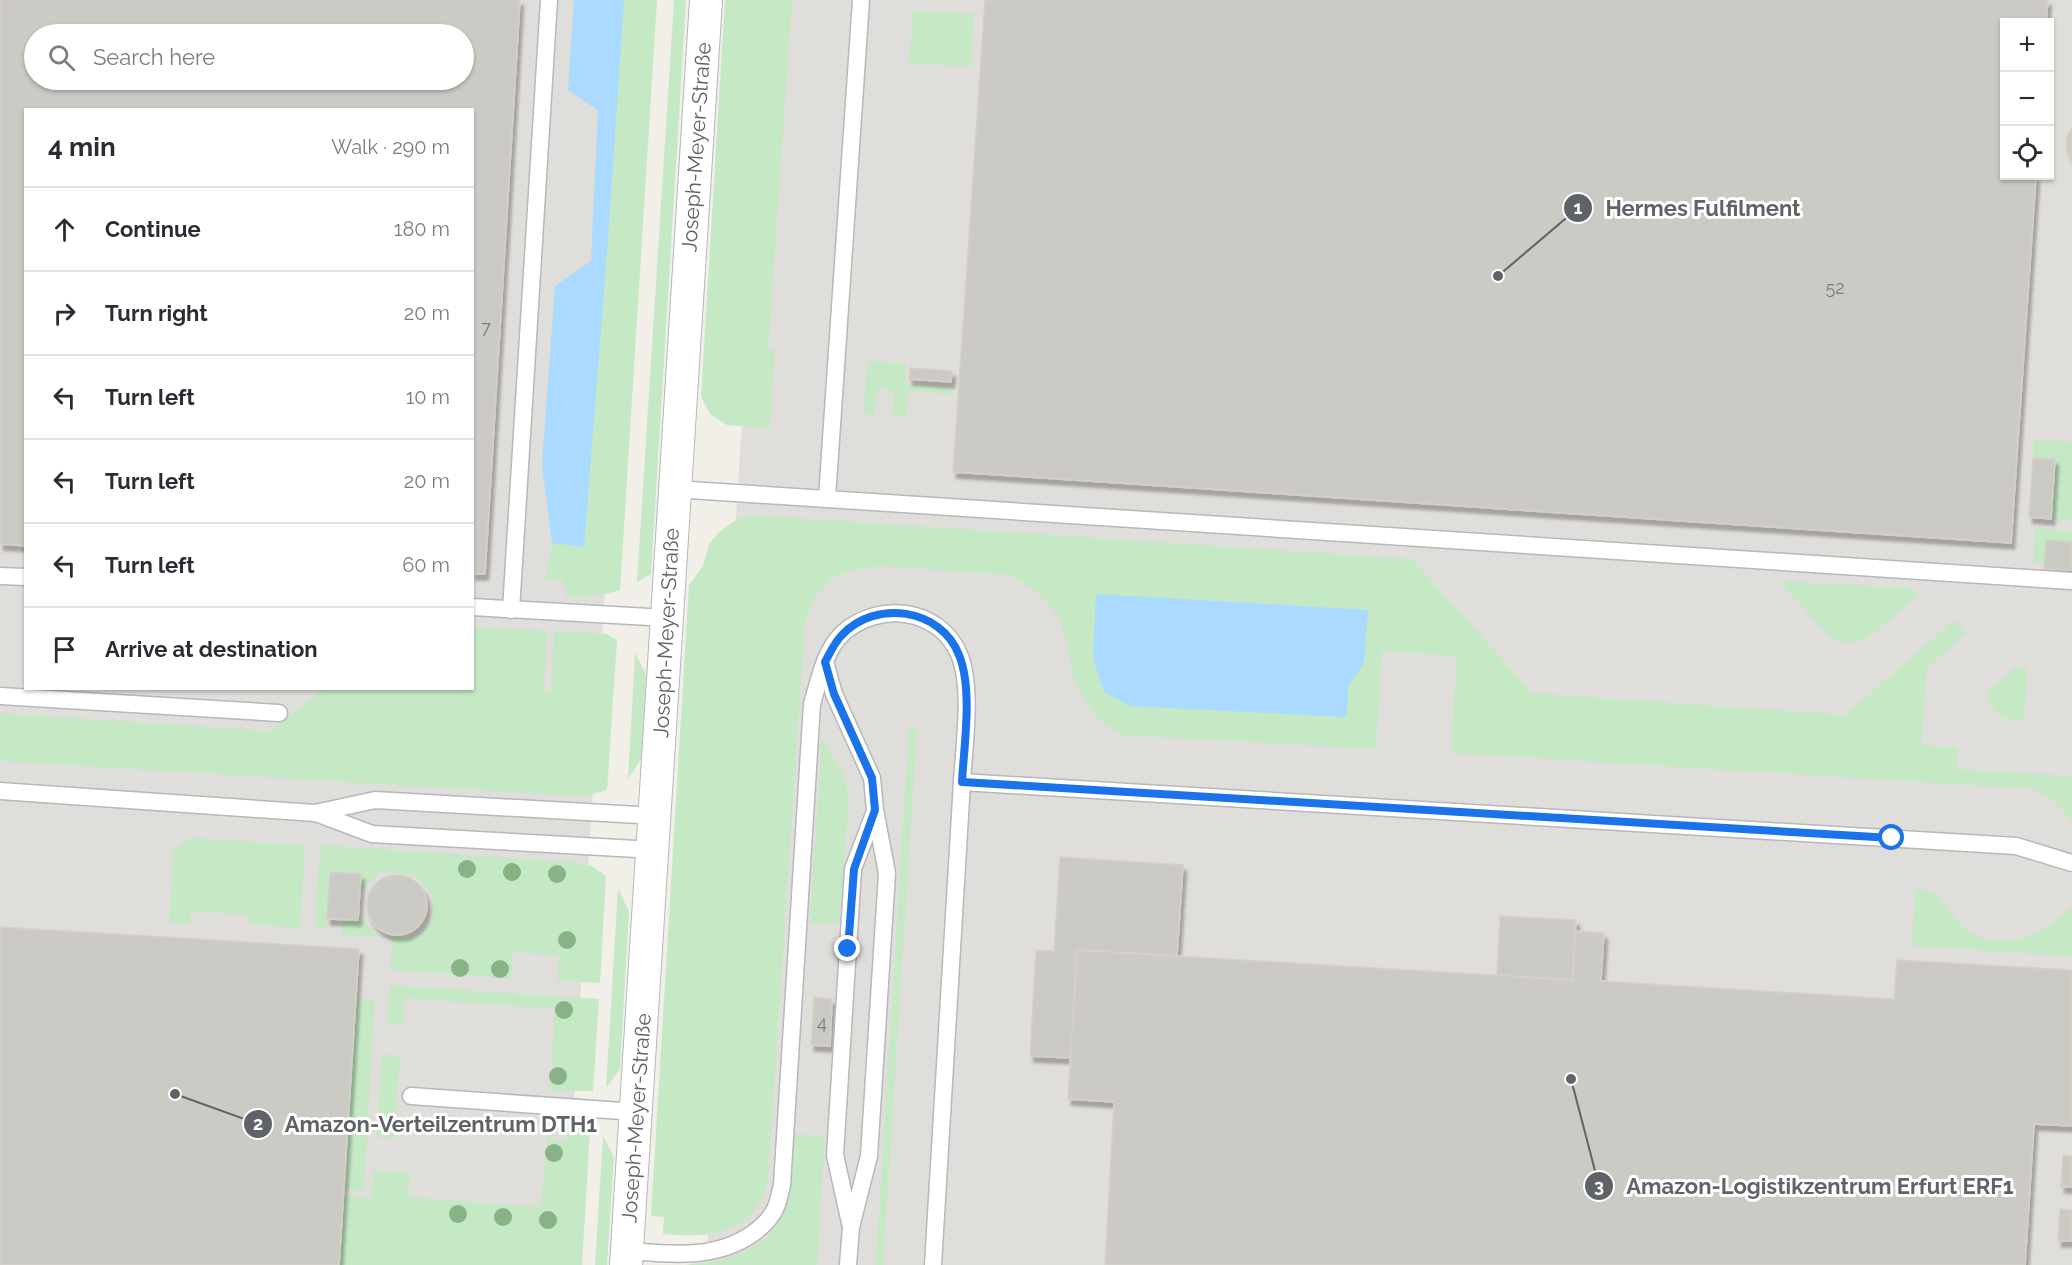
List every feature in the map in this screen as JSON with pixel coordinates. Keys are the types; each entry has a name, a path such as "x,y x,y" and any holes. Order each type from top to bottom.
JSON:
{"street":[{"name":"Joseph-Meyer-Straße","path":"627,1258 706,0"}],"lane":[{"path":"511,610 549,0"},
{"path":"827,498 861,0"},
{"path":"675,489 2072,581"},
{"path":"0,576 24,577"},
{"path":"474,608 667,618"},
{"path":"627,1258 702,1253 726,1248 746,1239 764,1226 776,1208 782,1185 812,704 825,662 842,634 876,615 901,612 922,617 939,626 951,639 960,655 966,694 933,1265"},
{"path":"825,662 834,694 872,778 875,810 887,873 869,1156 850,1227 848,1265"},
{"path":"0,696 279,713"},
{"path":"962,782 2016,846 2072,863"},
{"path":"0,791 315,813 375,800 656,816"},
{"path":"850,1227 835,1155 854,869 875,810"},
{"path":"315,813 372,834 654,850"},
{"path":"411,1096 636,1112"}],"shaded area":[{"path":"0,0 641,0 564,1265 0,1265"},
{"path":"770,0 2072,0 2072,1265 706,1265 749,563 733,561"}],"green space":[{"path":"574,0 657,0 620,590 593,596 566,597 567,587 562,586 563,580 545,580 552,543 542,465 555,286 591,261 598,110 568,90"},
{"path":"674,0 686,0 651,574 637,582"},
{"path":"725,0 792,0 768,349 775,350 770,428 727,425 711,415 701,397"},
{"path":"913,10 974,14 971,67 909,63"},
{"path":"867,361 906,363 905,384 951,387 950,394 908,391 906,417 893,416 894,391 877,389 874,415 864,414"},
{"path":"2034,440 2072,442 2072,521 2051,519 2055,460 2033,458"},
{"path":"752,515 1412,559 1532,693 1845,715 1954,620 1966,634 1927,668 1921,745 1958,747 1957,769 2072,776 2072,821 2056,803 2033,789 1451,753 1457,656 1382,651 1376,749 1122,735 1101,722 1073,678 1068,646 1059,617 1037,592 1010,575 877,566 855,570 832,578 816,596 805,620 766,1187 758,1205 737,1225 709,1234 663,1234 664,1217 651,1216 689,585 703,566 709,544 720,531 736,520"},
{"path":"2035,528 2072,531 2072,542 2046,540 2044,563 2033,562"},
{"path":"1779,581 1910,588 1918,596 1865,640 1848,643 1830,637"},
{"path":"474,627 547,631 544,691 551,691 554,631 606,634 617,640 607,790 590,795 575,796 0,761 0,713 271,731 321,690 474,690"},
{"path":"635,653 646,674 641,759 628,779"},
{"path":"2016,667 2027,668 2024,720 2005,719 1988,703 1989,690"},
{"path":"909,727 917,727 883,1265 876,1265"},
{"path":"822,737 842,772 849,797 839,924 810,923"},
{"path":"193,838 305,845 300,928 249,924 249,915 191,911 189,924 169,923 173,854 179,844"},
{"path":"320,845 570,862 592,866 606,876 600,983 557,981 559,955 513,952 511,978 390,970 392,938 341,935 342,919 358,920 358,913 377,935 415,938 432,919 432,894 415,874 381,872 360,892 360,874 330,872 326,930 315,928"},
{"path":"618,889 629,911 620,1069 606,1088"},
{"path":"1915,889 1933,892 1939,896 1960,924 1988,940 2018,939 2033,934 2047,927 2072,907 2072,956 1912,946"},
{"path":"390,985 599,999 593,1091 550,1091 555,1009 405,998 403,1024 387,1023"},
{"path":"356,999 375,1000 364,1191 344,1190"},
{"path":"382,1054 400,1056 394,1139 376,1137"},
{"path":"548,1123 553,1123 552,1140 566,1140 567,1126 590,1129 582,1265 339,1265 344,1196 372,1198 374,1170 410,1172 408,1197 541,1207"},
{"path":"794,1134 825,1136 817,1265 686,1265 723,1260 750,1249 766,1238 777,1225 790,1193"},
{"path":"603,1136 614,1157 607,1265 595,1265"}],"water":[{"path":"574,0 624,0 584,547 552,543 542,465 555,286 591,261 598,110 568,90"},
{"path":"1096,594 1368,610 1364,663 1349,685 1346,717 1130,706 1104,692 1093,658"}],"building":[{"path":"0,0 520,0 485,574 474,574 474,108 24,108 24,546 0,544"},
{"path":"985,0 2048,0 2046,18 2000,18 2000,180 2036,180 2011,543 953,472"},
{"path":"2072,128 2072,162 2066,149 2067,137"},
{"path":"910,368 952,371 951,382 909,379"},
{"path":"2033,458 2055,459 2051,519 2029,517"},
{"path":"2046,540 2072,542 2072,570 2044,569"},
{"path":"1060,857 1183,865 1177,956 1077,950 1071,1058 1030,1056 1036,950 1054,951"},
{"path":"330,872 361,874 358,920 327,919"},
{"path":"397,875 418,884 427,905 418,926 397,935 376,926 367,905 376,884"},
{"path":"1500,916 1576,920 1573,980 1497,975"},
{"path":"0,927 359,949 339,1265 0,1265"},
{"path":"1575,931 1604,933 1601,981 1894,999 1897,960 2072,970 2072,1126 2034,1124 2025,1265 1105,1265 1114,1102 1068,1099 1077,950 1573,980"},
{"path":"814,997 832,999 830,1046 811,1045"},
{"path":"2063,1155 2072,1156 2072,1187 2061,1187"},
{"path":"2060,1209 2072,1210 2072,1241 2058,1241"}],"place":[{"name":"Hermes Fulfilment","path":"1498,276"},
{"name":"Amazon-Logistikzentrum Erfurt ERF1","path":"1571,1079"},
{"name":"Amazon-Verteilzentrum DTH1","path":"175,1094"}],"route":[{"path":"848,949 854,869 875,810 872,778 834,694 825,662 842,634 858,623 876,615 901,612 922,617 939,626 951,639 960,655 966,694 962,782 1892,838"}]}
